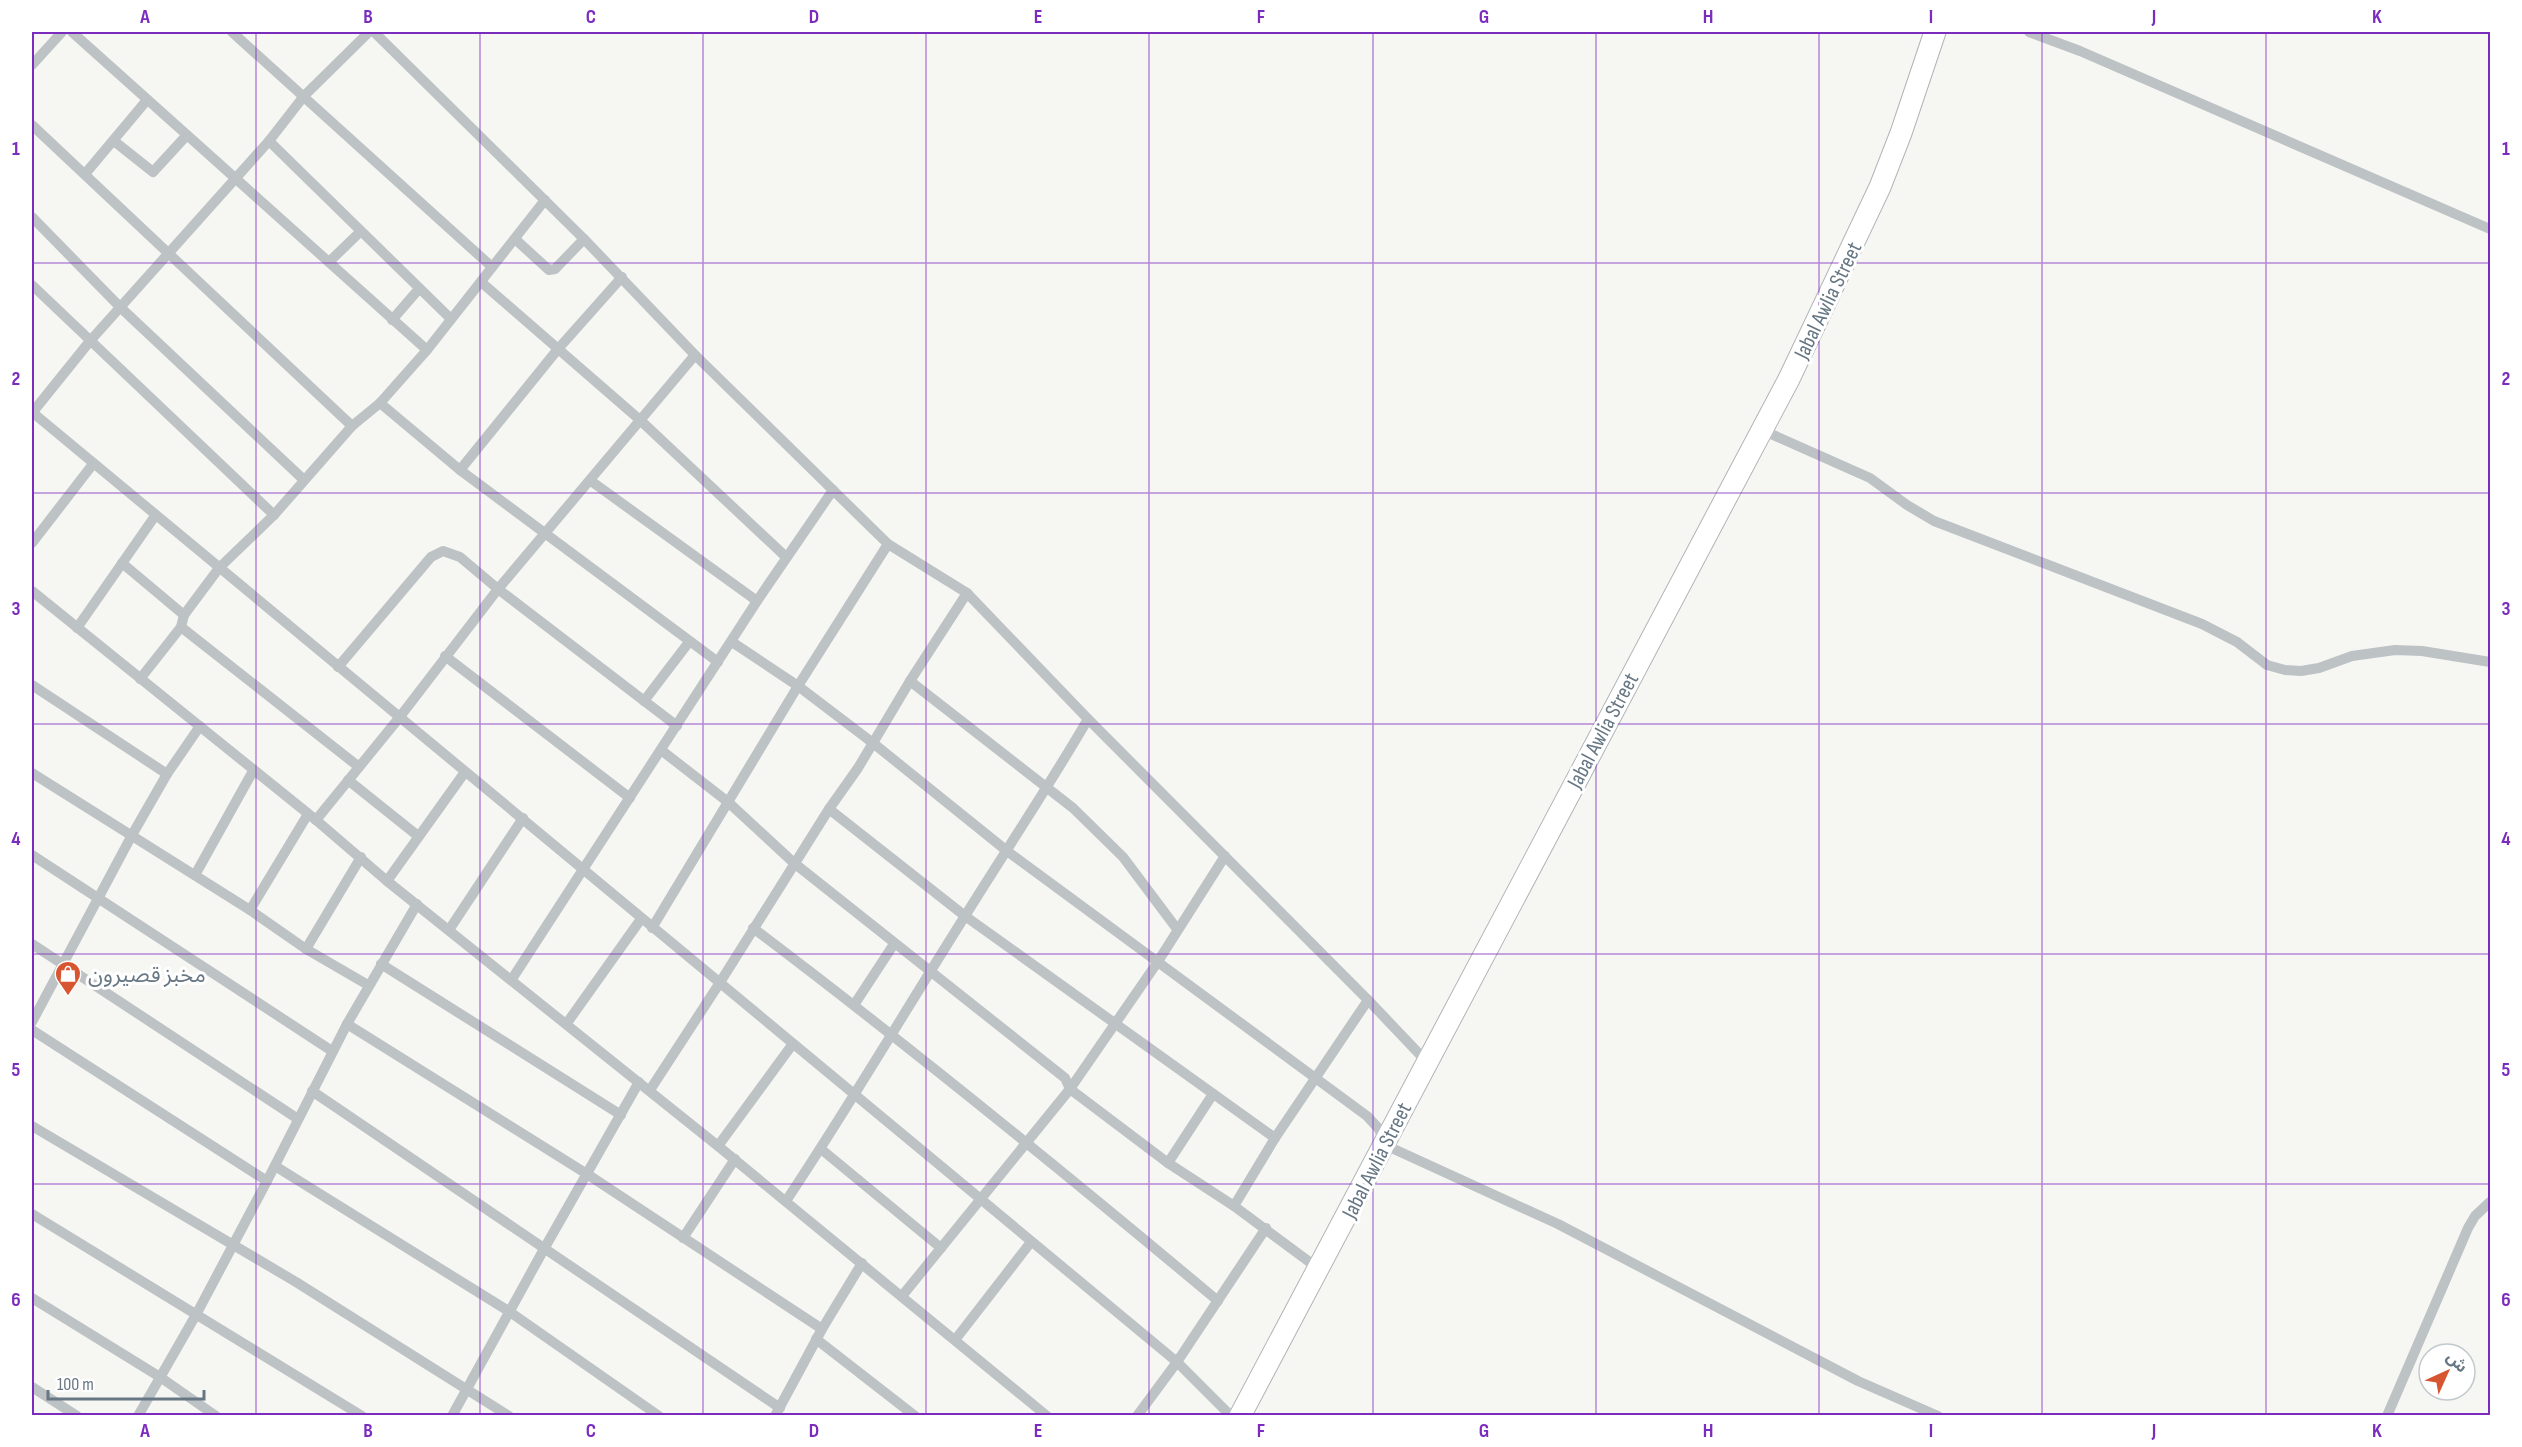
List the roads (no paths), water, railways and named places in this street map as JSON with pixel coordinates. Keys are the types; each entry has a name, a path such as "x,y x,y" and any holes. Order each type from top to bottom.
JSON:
{"highway":[{"name":"Jabal Awlia Street","path":"1240,1416 1386,1145 1426,1061 1762,430 1827,302 1880,187 1935,32"}],"street":[{"path":"32,65 62,32"},
{"path":"72,32 427,350"},
{"path":"232,32 492,267"},
{"path":"369,32 304,96 269,141 90,341 33,416 523,818 792,1045 1177,1362 1231,1416"},
{"path":"374,32 622,277 695,355 888,544 967,592 1426,1061"},
{"path":"2029,32 2080,51 2490,229"},
{"path":"85,174 147,100"},
{"path":"32,125 352,426"},
{"path":"114,141 153,172 186,135"},
{"path":"269,141 418,290 452,320"},
{"path":"140,679 181,627 184,615 219,568 274,515 352,426 380,403 427,350 545,200"},
{"path":"32,217 120,308 304,480"},
{"path":"328,262 360,232"},
{"path":"515,238 549,270 555,269 584,239"},
{"path":"460,470 558,349 622,277"},
{"path":"481,282 640,420 786,557"},
{"path":"32,285 274,515"},
{"path":"392,320 418,290"},
{"path":"250,910 312,817 359,767 498,589 695,355"},
{"path":"380,403 460,470 718,662"},
{"path":"1762,430 1870,478 1934,521 2219,632 2267,665 2301,671 2319,668 2352,656 2395,650 2422,651 2490,662"},
{"path":"32,543 93,464"},
{"path":"591,481 757,601"},
{"path":"512,979 757,601 833,490"},
{"path":"77,628 155,516"},
{"path":"652,928 798,686 888,544"},
{"path":"338,667 431,557 442,551 460,557 498,589 677,726"},
{"path":"122,563 184,615"},
{"path":"32,591 361,857 387,881 735,1159 1047,1416"},
{"path":"650,1090 829,808 858,768 967,592"},
{"path":"181,627 359,767"},
{"path":"644,701 689,642"},
{"path":"732,642 798,686 873,743 1007,852 1367,1116 1379,1129 1386,1145 1558,1224 1858,1381 1938,1416"},
{"path":"445,656 630,798"},
{"path":"910,681 1073,808 1123,857 1177,928"},
{"path":"32,685 167,774"},
{"path":"786,1201 1047,790 1089,719"},
{"path":"32,1022 132,835 167,774 200,726"},
{"path":"661,750 728,802 794,863 1065,1078 1070,1089 1168,1163 1266,1228 1319,1269"},
{"path":"195,875 253,771"},
{"path":"387,881 465,772"},
{"path":"32,773 250,910 306,949 368,985"},
{"path":"348,780 417,836"},
{"path":"829,808 965,916 1275,1138"},
{"path":"449,930 523,818"},
{"path":"32,855 332,1051"},
{"path":"902,1296 1070,1089 1157,963 1177,928 1225,856"},
{"path":"306,949 361,857"},
{"path":"138,1416 197,1313 267,1182 332,1051 368,985 417,904"},
{"path":"567,1023 641,919"},
{"path":"753,928 1028,1142 1218,1300"},
{"path":"32,944 298,1119"},
{"path":"854,1005 894,944"},
{"path":"381,964 621,1115"},
{"path":"1234,1206 1275,1138 1368,1000"},
{"path":"347,1024 587,1174 822,1329"},
{"path":"32,1030 267,1182"},
{"path":"718,1146 792,1045"},
{"path":"452,1416 639,1082"},
{"path":"312,1090 777,1412 816,1339 862,1263"},
{"path":"1168,1163 1213,1095"},
{"path":"32,1125 296,1282 509,1416"},
{"path":"821,1149 941,1248"},
{"path":"683,1238 735,1159"},
{"path":"274,1166 510,1312 659,1416"},
{"path":"2387,1416 2468,1228 2475,1215 2490,1202"},
{"path":"32,1214 362,1416"},
{"path":"1137,1416 1177,1362 1266,1228"},
{"path":"955,1340 1031,1242"},
{"path":"32,1298 160,1377 216,1416"},
{"path":"816,1339 915,1416"},
{"path":"32,1387 77,1416"}],"place":[{"name":"مخبز قصيرون","path":"68,997"}]}
